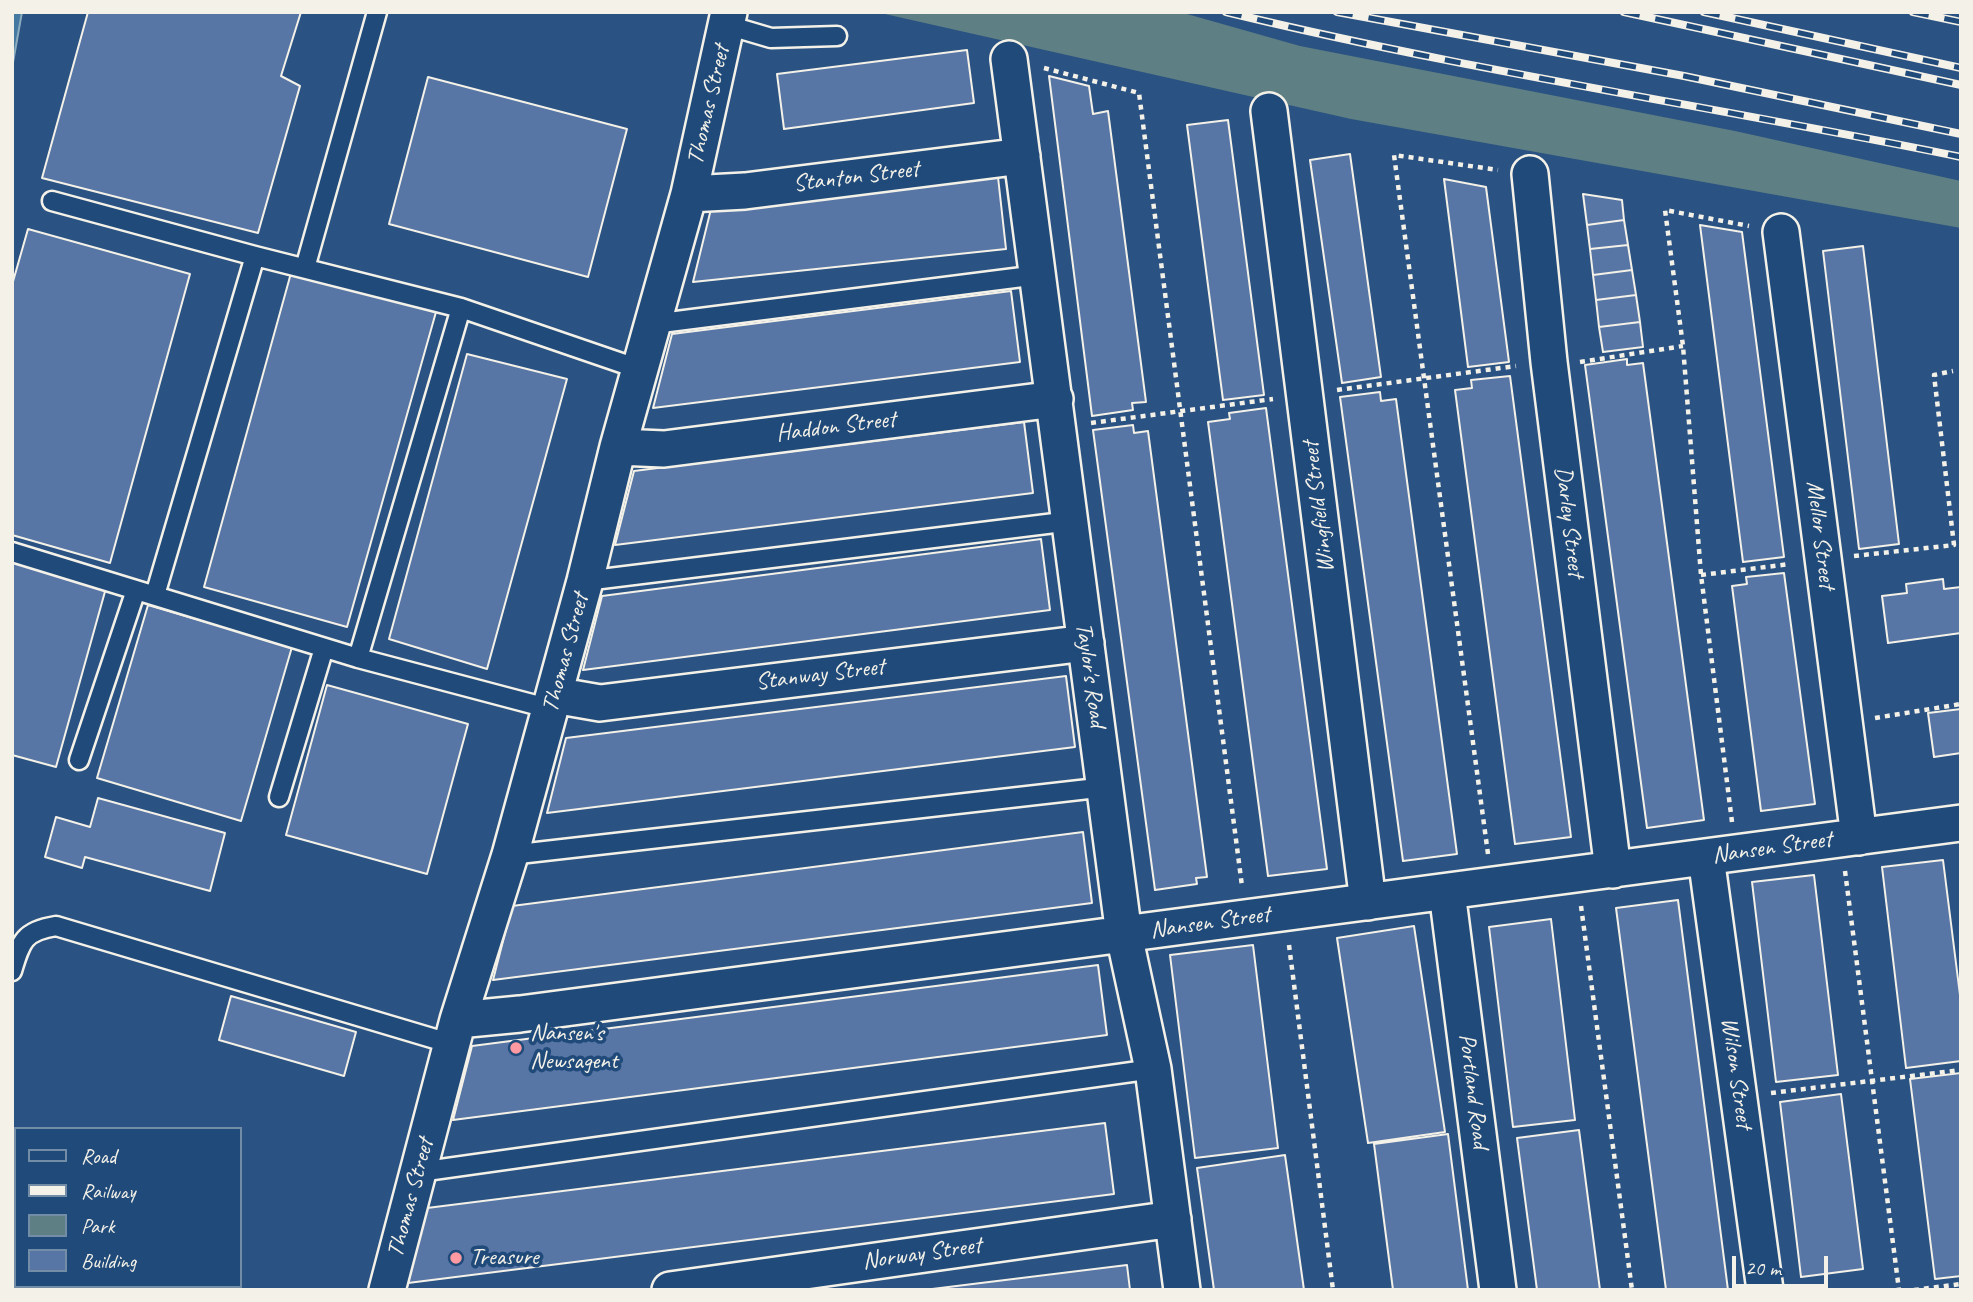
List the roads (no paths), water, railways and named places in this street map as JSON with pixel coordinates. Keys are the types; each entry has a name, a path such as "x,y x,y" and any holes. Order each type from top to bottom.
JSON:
{"street":[{"name":"Thomas Street","path":"387,1290 455,1032 510,855 553,702 618,447 689,194 728,18"},
{"name":"Taylor's Road","path":"1009,59 1124,935 1153,1069 1182,1290"},
{"name":"Wingfield Street","path":"1269,111 1368,902"},
{"name":"Stanton Street","path":"689,194 745,191 1022,156"},
{"name":"Darley Street","path":"1530,174 1549,362 1613,870"},
{"name":"Mellor Street","path":"1781,232 1845,722 1850,838"},
{"name":"Haddon Street","path":"618,447 664,449 1057,413"},
{"name":"Stanway Street","path":"553,702 600,703 1086,643"},
{"name":"Nansen Street","path":"455,1032 520,1014 1961,823"},
{"name":"Wilson Street","path":"1721,855 1739,1097 1765,1290"},
{"name":"Portland Road","path":"1447,892 1499,1290"},
{"name":"Norway Street","path":"670,1290 1173,1219"}],"lane":[{"path":"305,268 377,12"},
{"path":"728,18 771,38 837,36"},
{"path":"52,201 461,308 639,369"},
{"path":"155,595 255,256"},
{"path":"653,324 1038,275"},
{"path":"358,658 461,308"},
{"path":"585,581 1071,522"},
{"path":"12,552 358,658 553,702"},
{"path":"79,760 136,590"},
{"path":"279,797 324,648"},
{"path":"510,855 1106,787"},
{"path":"12,971 26,936 36,929 56,926 455,1032"},
{"path":"418,1172 1153,1069"}],"water":[{"path":"12,12 22,12 12,68"}],"railway":[{"path":"1226,12 1409,53 1961,157"},
{"path":"1337,12 1684,76 1961,134"},
{"path":"1624,12 1961,85"},
{"path":"1704,12 1961,68"},
{"path":"1913,12 1961,22"}],"place":[{"name":"Nansen's Newsagent","path":"516,1048"},
{"name":"Treasure","path":"456,1258"}]}
